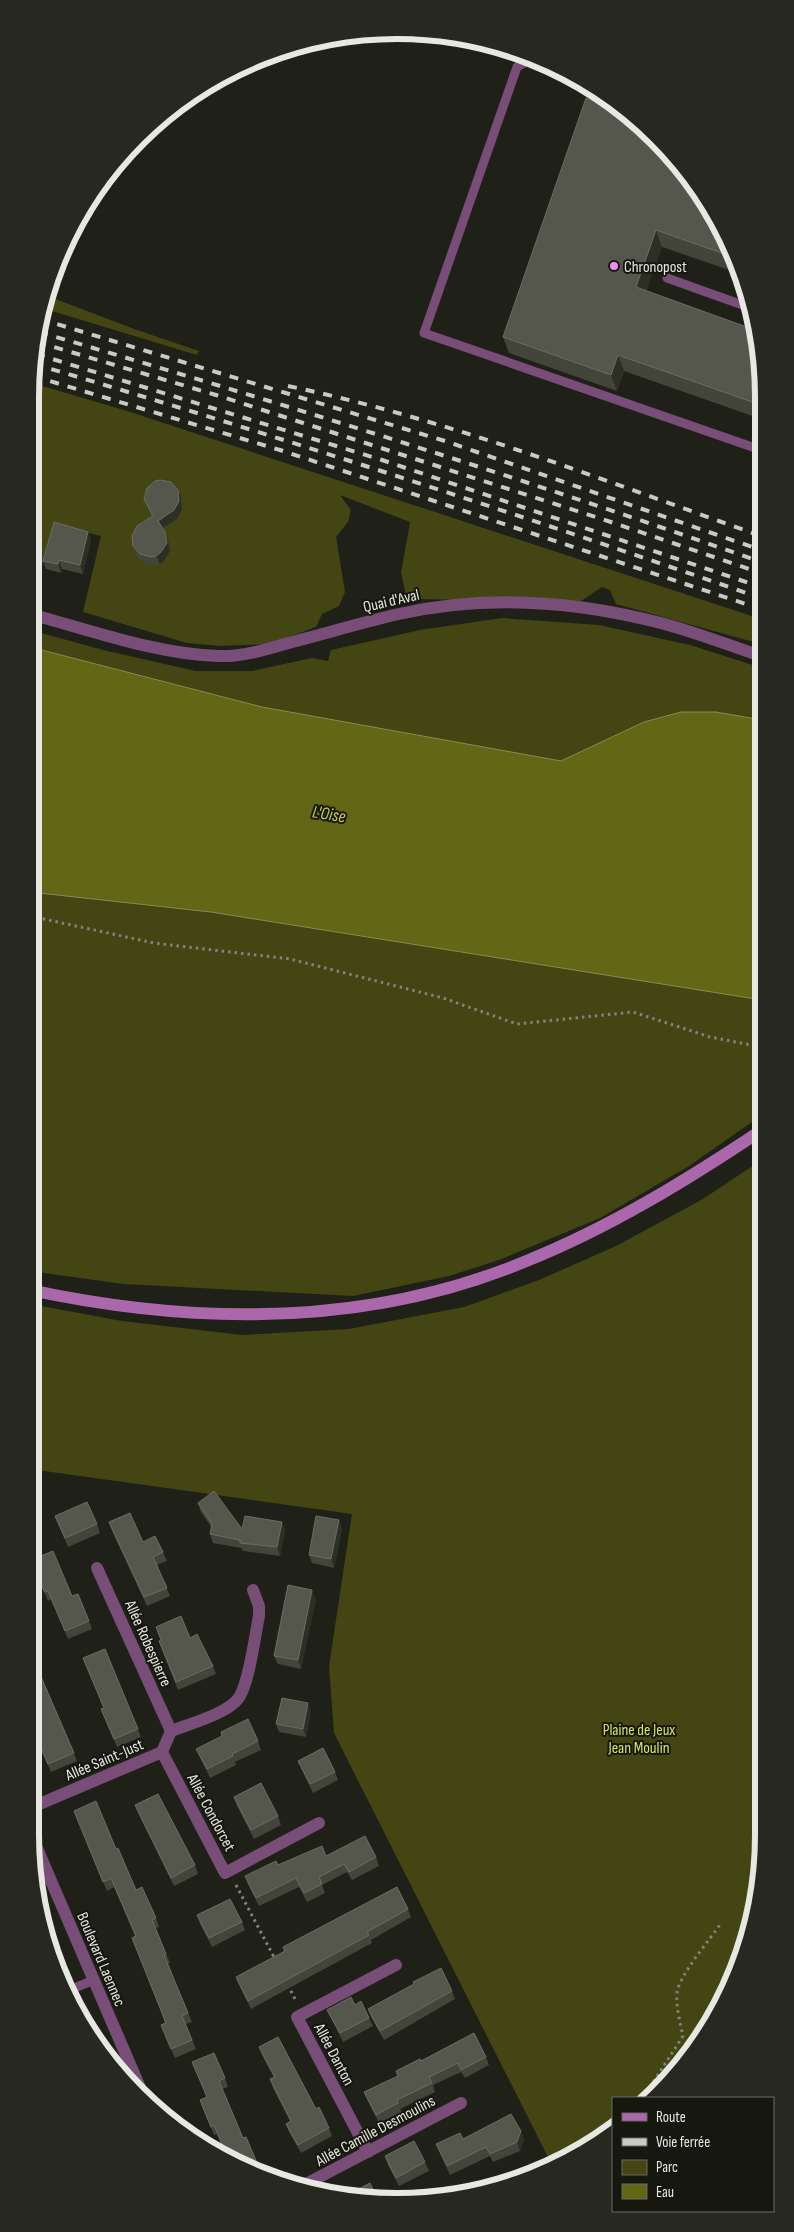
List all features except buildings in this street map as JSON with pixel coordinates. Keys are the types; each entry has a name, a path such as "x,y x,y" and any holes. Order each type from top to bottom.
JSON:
{"main road":[{"path":"39,1292 125,1306 228,1314 320,1312 362,1307 414,1297 495,1274 587,1234 677,1185 755,1135"}],"street":[{"name":"Quai d'Aval","path":"39,616 155,646 219,656 253,652 426,609 516,601 575,607 648,620 755,654"},
{"name":"Allée Robespierre","path":"97,1568 171,1731"},
{"path":"171,1731 223,1710 242,1694 259,1616 254,1590"},
{"name":"Allée Saint-Just","path":"39,1804 162,1752 171,1731"},
{"name":"Allée Condorcet","path":"162,1752 225,1873 319,1823"},
{"name":"Boulevard Laennec","path":"40,1855 137,2081"},
{"name":"Allée Danton","path":"368,2152 297,2017 396,1965"},
{"name":"Allée Camille Desmoulins","path":"309,2182 461,2103"}],"lane":[{"path":"525,63 517,68 424,333 755,448"},
{"path":"667,278 743,304"},
{"path":"74,1989 94,1980"}],"path":[{"path":"39,918 154,943 290,959 443,998 517,1024 633,1012 710,1037 755,1045"},
{"path":"229,1871 277,1963"},
{"path":"649,2089 683,2036 678,2012 677,1992 682,1978 721,1923"},
{"path":"286,1980 303,2014"}],"green space":[{"path":"53,298 199,351 197,355 50,310"},
{"path":"40,385 124,410 755,617 755,642 616,604 610,590 602,587 581,601 407,599 401,573 410,522 340,495 351,510 348,522 336,537 345,592 339,606 322,614 316,627 269,644 221,646 187,643 83,612 101,536 56,525 40,571"},
{"path":"502,618 599,625 690,645 755,666 755,719 716,712 681,712 644,722 561,761 262,707 39,649 39,632 107,651 196,671 252,671 312,658 328,661 331,650 420,630"},
{"path":"39,893 211,912 755,999 755,1120 689,1166 600,1218 499,1260 449,1276 353,1296 123,1284 39,1272"},
{"name":"Plaine de Jeux Jean Moulin","path":"755,1164 755,1835 752,1882 743,1928 728,1972 695,2034 666,2071 640,2097 612,2097 612,2121 576,2145 549,2159 334,1733 329,1666 352,1514 39,1470 39,1306 122,1321 242,1335 349,1329 464,1307 539,1280 616,1246 703,1199"}],"water":[{"name":"L'Oise","path":"39,649 262,707 561,761 644,722 681,712 716,712 755,719 755,999 211,912 39,893"}],"railway":[{"path":"47,321 445,441 755,548"},
{"path":"45,334 402,442 755,560"},
{"path":"43,344 216,395 602,519 755,571"},
{"path":"42,356 382,460 755,585"},
{"path":"41,366 217,419 399,477 755,596"},
{"path":"40,378 280,450 755,607"},
{"path":"288,386 349,400 468,434 586,473 755,534"}],"place":[{"name":"Chronopost","path":"614,266"}]}
